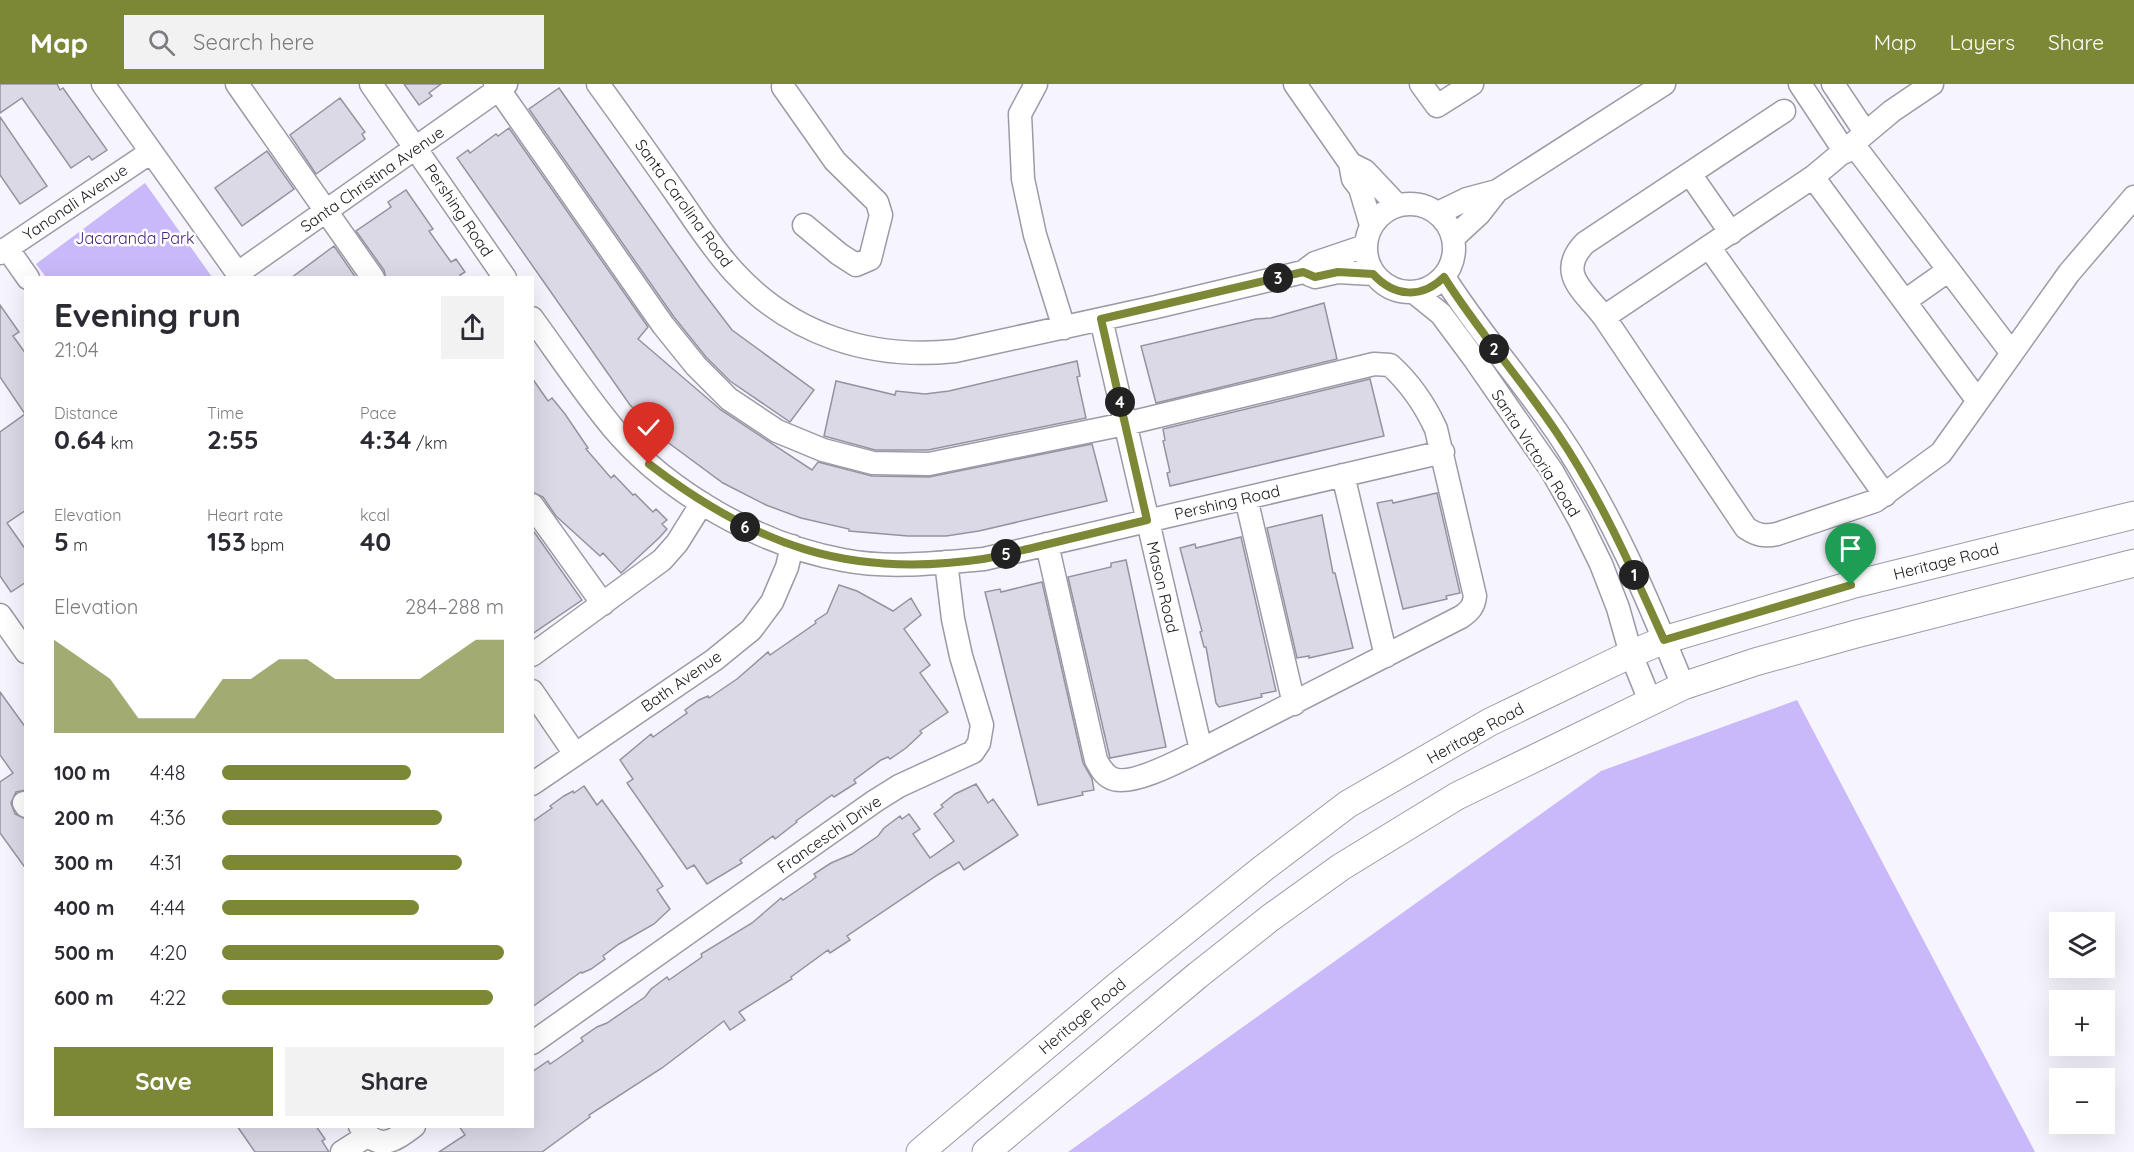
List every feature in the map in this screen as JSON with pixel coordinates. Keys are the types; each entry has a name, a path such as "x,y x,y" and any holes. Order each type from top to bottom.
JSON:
{"main road":[{"name":"Heritage Road","path":"920,1152 1126,979 1261,870 1348,804 1490,722 1664,640 1851,585 2134,515"},
{"path":"986,1152 1270,918 1341,867 1457,796 1683,686 1755,662 1856,633 2134,563"}],"street":[{"path":"103,84 239,275"},
{"path":"237,84 371,276"},
{"name":"Pershing Road","path":"371,84 504,276"},
{"name":"Santa Carolina Road","path":"598,84 733,271 767,304 792,320 834,340 863,348 924,354 955,351 1101,319 1303,272 1315,263 1368,236"},
{"path":"1036,84 1020,114 1023,179 1035,235 1064,327"},
{"path":"1295,84 1350,163 1353,179 1360,188 1368,236 1367,260 1373,274 1392,289 1403,293 1415,293 1436,285 1451,265 1454,251 1453,238 1448,224 1438,213 1419,204 1397,205 1387,210 1368,236"},
{"path":"1421,84 1437,106 1472,84"},
{"path":"1438,213 1467,199 1497,191 1664,84"},
{"path":"1800,84 1817,110 1854,143 2012,352"},
{"path":"1604,317 1813,177 1892,111 1932,84"},
{"path":"784,85 835,161 877,202 881,215 870,259 856,265 804,225"},
{"path":"500,86 663,325 696,366 729,399 777,431 823,450 873,463 929,464 1125,424 1374,364 1390,365 1404,378 1428,411 1436,429 1475,596 1474,604 1461,618 1202,750 1162,768 1123,780 1112,779 1103,772 1096,760 1047,544"},
{"name":"Santa Christina Avenue","path":"239,275 500,86"},
{"path":"1817,110 1837,89 1854,143"},
{"path":"1784,111 1585,243 1575,254 1571,264 1572,275 1604,317 1746,528 1755,534 1767,536 1861,507 1885,495 1941,453 2069,273 2134,197"},
{"name":"Yanonali Avenue","path":"4,250 151,152"},
{"path":"1350,163 1365,171 1397,205"},
{"path":"1690,174 1731,233"},
{"path":"1813,177 1978,400"},
{"path":"1453,238 1479,214 1497,191"},
{"path":"1709,247 1885,495"},
{"path":"4,250 26,276"},
{"path":"1905,301 1949,270"},
{"name":"Santa Carolina Road","path":"1303,272 1315,277 1338,272 1373,274"},
{"name":"Santa Victoria Road","path":"1444,277 1488,342 1557,432 1595,494 1664,640 1683,686"},
{"name":"Santa Victoria Road","path":"1415,293 1443,316 1552,471 1601,564 1618,608 1631,654 1650,701"},
{"name":"Mason Road","path":"1101,319 1202,750"},
{"name":"Pershing Road","path":"534,321 614,429 649,464 702,503 745,527 792,546 844,560 889,564 984,559 1443,453"},
{"path":"1343,475 1386,656"},
{"path":"1246,498 1294,704"},
{"path":"534,654 662,560 677,543 702,503"},
{"path":"534,508 603,604"},
{"name":"Bath Avenue","path":"534,783 714,660 751,630 772,602 787,567 792,546"},
{"name":"Franceschi Drive","path":"534,1042 875,801 899,786 973,752 979,743 982,725 961,656 953,619 946,562"},
{"path":"12,621 24,648"},
{"path":"534,695 575,754"},
{"path":"342,1152 368,1135 395,1140 411,1128"}],"green space":[{"name":"Jacaranda Park","path":"145,183 211,276 45,276 36,264"},
{"path":"1797,700 2035,1152 1068,1152 1601,771"}],"building":[{"path":"0,84 57,84 60,90 63,88 107,150 92,160 89,156 71,168 22,98 0,113"},
{"path":"404,84 441,84 429,93 432,96 419,105"},
{"path":"559,88 732,330 814,390 790,422 730,381 706,357 674,317 529,109"},
{"path":"340,98 365,132 362,134 365,139 316,174 290,135"},
{"path":"0,117 47,186 20,204 0,175"},
{"path":"509,128 648,327 638,339 721,410 812,470 818,462 872,476 929,477 1092,444 1107,501 979,531 946,536 908,536 849,531 849,529 801,518 766,505 723,483 666,441 630,405 457,158 468,150 470,153 496,134 498,136"},
{"path":"267,151 294,189 242,226 215,188"},
{"path":"406,190 433,229 429,231 451,262 456,259 465,272 461,276 386,276 384,270 356,231 391,207 388,202"},
{"path":"334,246 355,276 294,276"},
{"path":"1324,303 1337,359 1156,403 1141,346 1256,319 1271,318"},
{"path":"0,305 19,332 13,336 24,351 24,413 0,377"},
{"path":"1077,361 1080,376 1077,377 1086,418 928,450 875,450 824,436 836,381 895,395 896,391 925,394 949,391"},
{"path":"1370,379 1384,436 1170,486 1163,429"},
{"path":"534,381 548,401 552,398 565,414 588,448 586,449 611,478 614,475 653,512 656,509 667,520 662,524 667,529 621,573 603,553 600,556 556,516 543,497 534,493"},
{"path":"24,415 24,511 7,523 24,547 24,583 11,592 0,576 0,432"},
{"path":"1437,493 1460,593 1446,596 1447,599 1403,609 1377,503 1392,500 1393,503"},
{"path":"1322,515 1333,573 1335,573 1353,648 1309,658 1309,656 1297,658 1267,528"},
{"path":"534,532 582,600 534,633"},
{"path":"1241,537 1276,691 1261,694 1262,697 1219,707 1216,703 1206,647 1204,647 1200,632 1202,631 1180,548 1195,544 1196,548"},
{"path":"1126,560 1166,747 1110,758 1068,577 1111,567 1111,563"},
{"path":"1042,582 1083,763 1092,779 1094,790 1082,792 1083,795 1038,805 985,592 1000,589 1001,592"},
{"path":"839,585 857,591 893,611 911,598 921,615 904,629 930,665 920,673 948,712 920,731 922,733 906,748 890,759 888,757 881,760 854,780 856,783 834,797 832,795 775,839 773,836 740,860 742,863 707,884 694,865 687,869 627,783 633,779 620,760 651,734 653,737 687,713 685,710 699,700 708,696 709,698 737,679 768,652 770,655 816,623 815,621 827,613"},
{"path":"0,692 24,725 24,790 16,792 11,803 15,814 24,818 24,866 0,833 0,782 13,773 0,755"},
{"path":"976,784 988,803 993,799 1018,835 964,870 959,862 939,874 847,936 850,940 830,953 828,950 791,977 792,979 739,1012 745,1020 730,1030 724,1021 662,1068 589,1115 590,1117 542,1152 439,1152 465,1135 460,1128 534,1128 534,1071 548,1061 550,1064 559,1058 583,1041 581,1038 645,997 651,989 667,977 669,980 702,957 701,954 752,923 781,898 783,900 811,881 816,877 814,874 831,863 852,854 878,836 884,828 900,816 902,819 909,814 920,829 913,834 930,858 954,841 934,814 955,794"},
{"path":"584,786 597,805 602,800 663,886 657,890 670,909 654,924 603,956 605,959 591,969 581,972 534,1006 534,821 564,796 573,791 574,793"},
{"path":"238,1128 317,1128 325,1139 322,1141 329,1152 255,1152"}],"route":[{"path":"649,464 681,489 717,512 745,527 815,553 844,560 889,564 984,559 1147,520 1101,319 1303,272 1315,277 1338,272 1373,274 1381,283 1403,293 1426,290 1436,285 1444,277 1488,342 1557,432 1595,494 1664,640 1851,585"}]}
